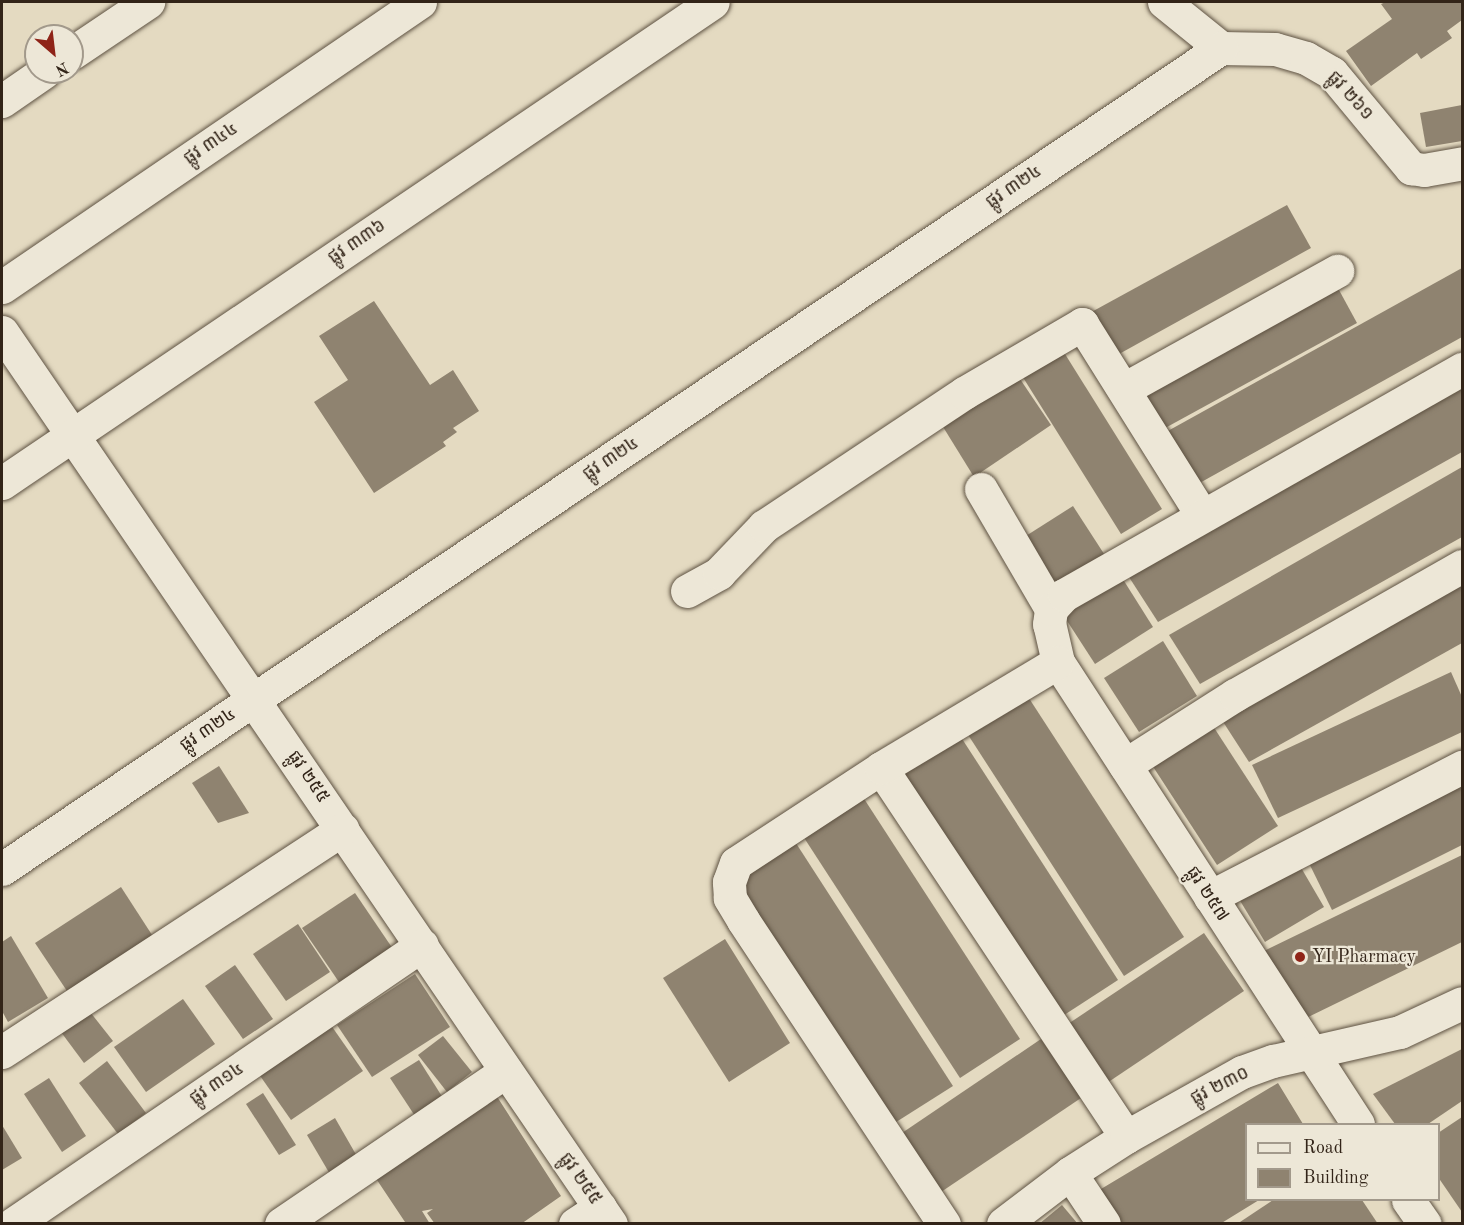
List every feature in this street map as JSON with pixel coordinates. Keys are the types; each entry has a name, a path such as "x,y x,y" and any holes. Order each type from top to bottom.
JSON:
{"street":[{"path":"84,45 148,2"},
{"name":"ផ្លូវ ៣៤៤","path":"2,287 420,2"},
{"name":"ផ្លូវ ៣៣៦","path":"2,483 713,2"},
{"path":"1164,2 1221,48"},
{"name":"ផ្លូវ ២៦១","path":"1221,48 1275,49 1306,58 1332,73 1411,168 1424,170 1462,163"},
{"name":"ផ្លូវ ៣២៤","path":"2,869 1221,48"},
{"path":"2,101 27,84"},
{"path":"1124,388 1337,272"},
{"path":"687,591 719,573 764,526 964,393 1082,324 1202,515"},
{"name":"ផ្លូវ ២៥៥","path":"2,332 71,436 255,699 422,945 506,1071 596,1218"},
{"path":"981,489 1052,609 1064,595 1462,369"},
{"path":"1125,765 1235,695 1462,566"},
{"name":"ផ្លូវ ២៥៧","path":"1052,609 1049,624 1058,662 1357,1123"},
{"path":"944,1224 730,898 729,882 736,863 880,768 1058,662"},
{"path":"1210,897 1462,767"},
{"path":"880,768 1126,1137"},
{"path":"2,1052 343,829"},
{"name":"ផ្លូវ ៣១៤","path":"12,1224 422,945"},
{"name":"ផ្លូវ ២៣០","path":"1003,1224 1070,1173 1126,1137 1242,1072 1400,1032 1462,1003"},
{"path":"281,1224 506,1071"},
{"path":"1070,1173 1104,1224"},
{"path":"1409,1201 1425,1224"}],"building":[{"path":"1386,2 1462,2 1462,20 1447,31 1452,38 1421,59 1417,53 1371,86 1346,51 1392,19 1381,4"},
{"path":"1462,105 1462,141 1426,147 1420,113"},
{"path":"1287,205 1311,248 1110,359 1086,315"},
{"path":"1462,268 1462,337 1196,485 1166,432"},
{"path":"1333,279 1357,323 1156,433 1132,390"},
{"path":"374,301 430,385 453,370 479,411 453,428 457,432 443,442 446,446 374,493 314,402 348,380 319,336"},
{"path":"1060,346 1162,509 1121,534 1019,371"},
{"path":"1016,373 1051,425 974,477 940,422"},
{"path":"1462,382 1462,452 1158,622 1127,574"},
{"path":"1462,467 1462,537 1200,684 1169,635"},
{"path":"1073,506 1108,560 1050,597 1015,543"},
{"path":"1119,573 1153,627 1095,664 1060,610"},
{"path":"1462,574 1462,643 1249,762 1218,714"},
{"path":"1163,641 1197,696 1139,732 1104,678"},
{"path":"1451,672 1462,697 1462,732 1278,818 1252,765"},
{"path":"1023,689 1184,937 1124,976 963,727"},
{"path":"1211,723 1278,826 1217,865 1150,762"},
{"path":"957,731 1118,980 1058,1019 897,770"},
{"path":"219,766 249,813 218,823 192,783"},
{"path":"1462,777 1462,845 1332,910 1305,855"},
{"path":"859,791 1020,1039 960,1078 799,830"},
{"path":"792,837 953,1086 893,1124 732,876"},
{"path":"1462,855 1462,942 1298,1022 1264,951"},
{"path":"1296,859 1324,907 1265,942 1236,894"},
{"path":"121,887 154,938 69,994 35,943"},
{"path":"355,893 393,949 341,985 302,928"},
{"path":"298,924 330,972 286,1001 253,954"},
{"path":"1204,933 1244,991 1101,1087 1062,1028"},
{"path":"11,936 48,998 8,1022 2,1011 2,942"},
{"path":"725,939 790,1043 729,1082 663,978"},
{"path":"235,965 273,1019 243,1039 205,986"},
{"path":"415,974 450,1027 372,1077 337,1025"},
{"path":"183,999 215,1044 146,1092 114,1047"},
{"path":"83,1003 113,1041 84,1063 55,1024"},
{"path":"328,1021 363,1071 291,1120 256,1070"},
{"path":"443,1036 472,1072 447,1092 418,1055"},
{"path":"1041,1039 1081,1098 938,1194 899,1135"},
{"path":"1462,1049 1462,1101 1429,1123 1394,1123 1373,1094"},
{"path":"419,1060 443,1098 415,1116 390,1078"},
{"path":"107,1061 146,1113 118,1134 79,1083"},
{"path":"49,1078 86,1136 62,1152 24,1094"},
{"path":"1278,1083 1302,1123 1245,1123 1245,1201 1257,1201 1220,1224 1115,1224 1096,1192"},
{"path":"494,1092 561,1196 521,1224 435,1224 427,1213 433,1209 422,1211 430,1224 402,1224 405,1222 375,1177"},
{"path":"263,1093 296,1145 279,1155 246,1104"},
{"path":"1462,1117 1462,1212 1440,1180 1440,1132"},
{"path":"335,1118 362,1165 334,1181 307,1135"},
{"path":"2,1125 22,1158 2,1170"},
{"path":"1272,1201 1363,1201 1378,1224 1237,1224"},
{"path":"1062,1205 1078,1224 1039,1224"}],"place":[{"name":"YI Pharmacy","path":"1300,957"}]}
